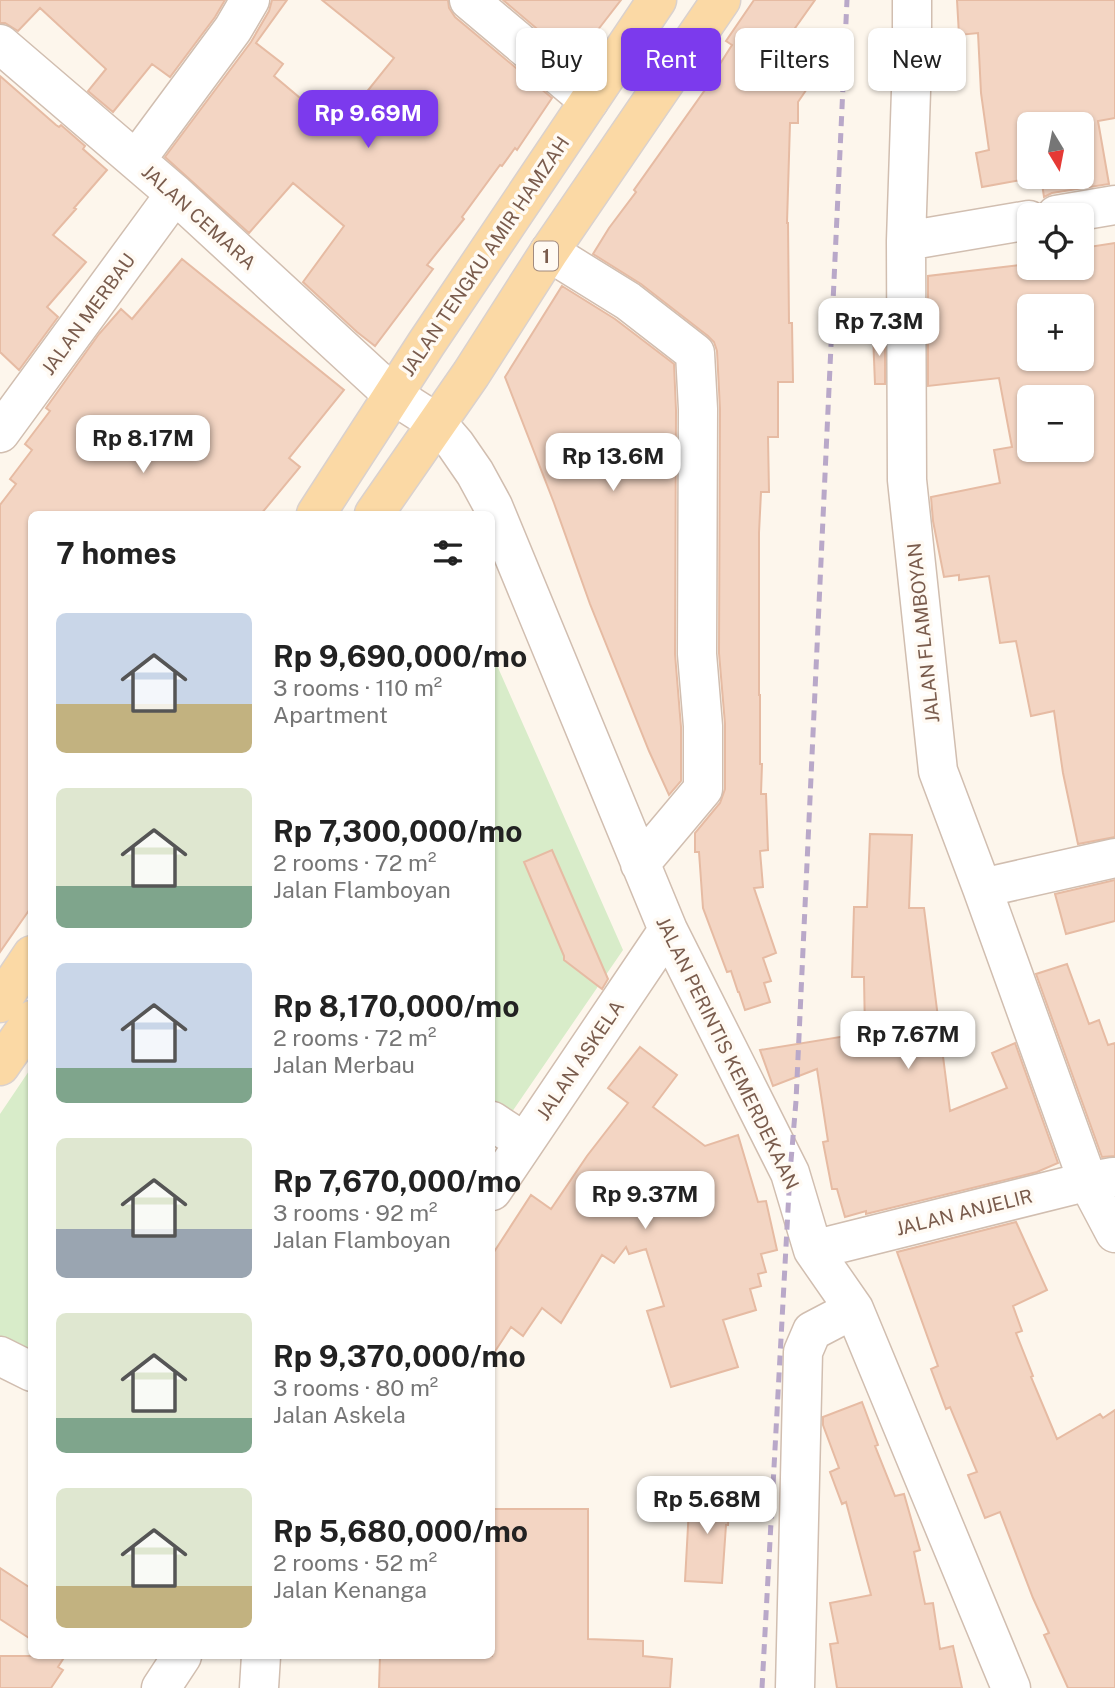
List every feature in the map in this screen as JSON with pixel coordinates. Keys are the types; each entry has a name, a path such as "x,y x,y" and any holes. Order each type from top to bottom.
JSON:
{"main road":[{"name":"JALAN TENGKU AMIR HAMZAH","path":"318,511 657,0"},
{"name":"1","path":"376,511 721,0"},
{"path":"0,1003 28,961"},
{"path":"0,1066 28,1026"}],"street":[{"path":"136,160 233,29 250,0"},
{"path":"469,0 589,101"},
{"name":"JALAN FLAMBOYAN","path":"912,0 906,241 907,480 938,771 982,888 1101,1180 1115,1233"},
{"name":"JALAN CEMARA","path":"0,44 175,194 393,395 437,423"},
{"name":"JALAN MERBAU","path":"0,433 175,194"},
{"path":"1094,209 1115,205"},
{"path":"906,241 1017,222"},
{"path":"549,252 628,301 695,353 698,409 697,654 703,726 703,789 640,864"},
{"name":"JALAN PERINTIS KEMERDEKAAN","path":"437,423 475,473 493,506 668,930 790,1173 813,1250 855,1309 1011,1688"},
{"path":"982,888 1115,858"},
{"name":"JALAN ASKELA","path":"495,1186 668,930"},
{"path":"495,1123 524,1142"},
{"name":"JALAN ANJELIR","path":"813,1250 1101,1180"},
{"path":"795,1688 803,1352 812,1331 855,1309"},
{"path":"0,1356 28,1370"},
{"path":"161,1688 180,1659"},
{"path":"259,1688 261,1659"}],"green space":[{"path":"495,661 623,950 495,1137"},
{"path":"28,1072 28,1364 0,1349 0,1114"}],"building":[{"path":"0,0 225,0 170,77 152,64 113,112 88,91 106,69 40,8 18,31 0,23"},
{"path":"272,0 287,0 256,43 283,64 274,76 337,129 394,58 322,0 448,0 449,8 455,17 516,68 516,91 544,91 552,98 517,150 515,148 502,166 500,165 462,217 464,219 427,265 433,269 375,346 303,282 344,226 293,183 249,233 165,157 251,42 269,11"},
{"path":"503,0 621,0 599,28 536,28"},
{"path":"754,0 815,0 795,28 735,28 735,91 805,91 798,102 798,123 790,123 787,223 793,382 778,382 778,437 768,437 769,492 761,492 759,533 760,764 761,794 766,794 768,850 760,851 763,887 754,888 776,953 763,958 771,981 764,983 770,1002 745,1010 731,971 727,972 703,908 699,852 695,852 695,833 720,803 725,789 725,724 719,653 720,409 717,351 708,336 641,284 593,254 636,192 634,190 704,91 721,91 721,62 732,45 726,41"},
{"path":"957,0 1115,0 1115,118 1098,121 1109,184 1094,186 1094,112 1017,112 1017,181 982,187 976,153 989,150 981,93 978,33 966,34 966,28 959,28"},
{"path":"0,76 56,125 61,125 85,146 83,149 107,170 53,235 86,262 47,307 58,317 19,370 0,352"},
{"path":"1043,189 1077,189 1052,193 1044,197"},
{"path":"1115,243 1115,837 1078,844 1063,773 1054,711 1031,716 1016,641 1000,643 989,576 959,580 959,575 944,577 931,497 1000,483 994,450 1012,447 999,378 928,386 928,276 1017,265 1017,280 1094,280 1094,246"},
{"path":"182,259 344,390 289,458 300,467 263,511 28,511 28,912 0,952 0,505 16,484 10,479 32,450 25,444 50,411 46,408 99,334 121,309 132,319"},
{"path":"562,286 615,319 674,364 675,654 681,727 681,781 669,795 590,604 505,377"},
{"path":"873,334 885,334 885,384 875,384"},
{"path":"870,834 912,835 909,908 924,908 950,1111 1007,1088 992,1053 1015,1043 1058,1163 1037,1172 845,1217 837,1189 832,1189 823,1142 828,1141 817,1069 773,1086 760,1050 865,1033 864,977 852,977 854,907 867,907"},
{"path":"552,850 608,979 602,989 564,960 524,862"},
{"path":"1115,880 1115,921 1066,934 1055,894"},
{"path":"1067,964 1089,1024 1099,1020 1108,1045 1115,1043 1115,1156 1102,1157 1036,974"},
{"path":"640,1047 677,1075 653,1107 705,1146 738,1135 758,1202 766,1201 777,1250 761,1254 766,1272 758,1274 761,1286 750,1289 756,1310 723,1320 738,1367 671,1387 647,1311 664,1306 646,1249 629,1254 626,1247 614,1263 602,1255 561,1323 542,1308 523,1336 511,1327 495,1351 495,1250 531,1195 551,1209 628,1103 608,1088"},
{"path":"1016,1222 1047,1290 1013,1306 1022,1331 1016,1333 1057,1439 1100,1414 1103,1418 1115,1410 1115,1688 1068,1688 1044,1635 1049,1633 1000,1512 985,1518 968,1475 977,1472 950,1407 946,1409 931,1369 938,1366 897,1252"},
{"path":"862,1402 878,1445 875,1446 895,1496 904,1494 920,1550 914,1552 925,1604 933,1603 940,1649 953,1646 962,1688 837,1688 830,1644 838,1643 830,1603 871,1595 846,1502 842,1504 830,1472 839,1468 823,1425 823,1417"},
{"path":"690,1490 730,1493 722,1583 685,1581"},
{"path":"495,1509 588,1509 588,1639 643,1641 643,1656 672,1659 670,1688 379,1688 380,1659 495,1659"},
{"path":"0,1568 28,1586 28,1637 0,1619"},
{"path":"0,1656 63,1659 58,1667 63,1670 51,1688 0,1688"}],"railway":[{"path":"762,1688 796,1101 847,0"}]}
